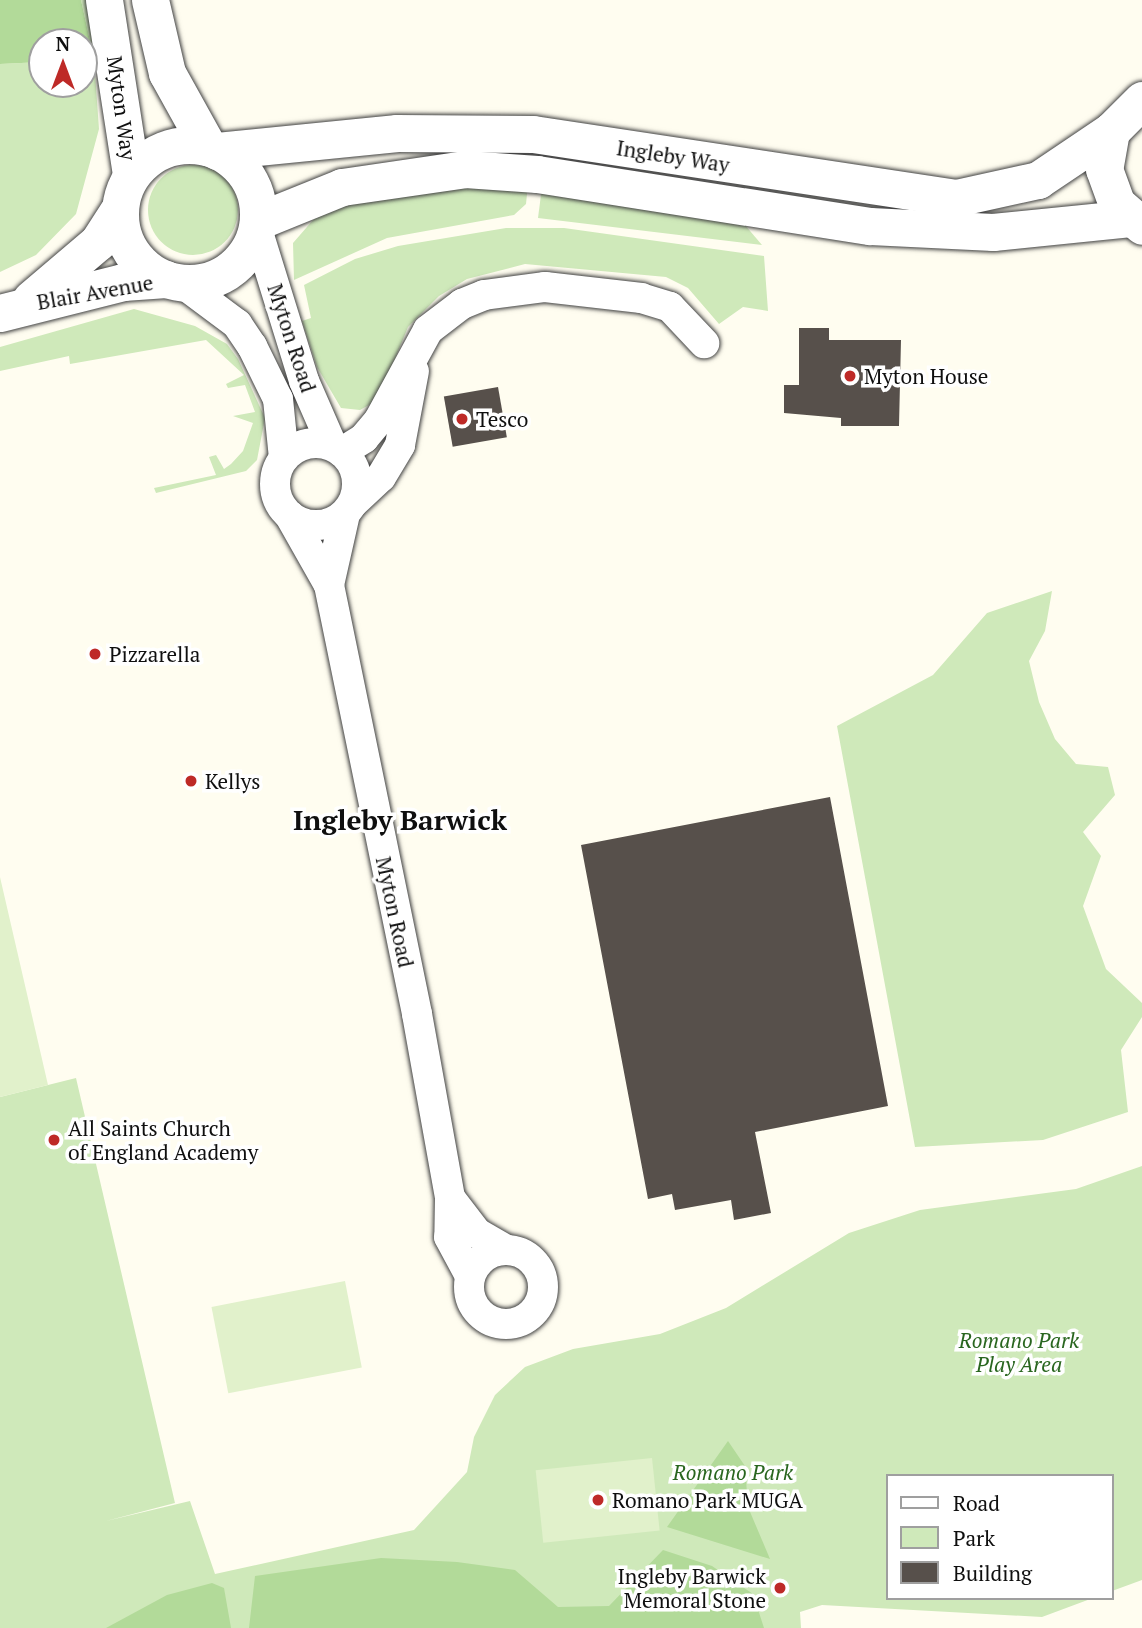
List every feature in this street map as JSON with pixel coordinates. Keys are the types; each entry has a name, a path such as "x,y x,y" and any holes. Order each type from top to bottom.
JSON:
{"street":[{"name":"Myton Way","path":"104,0 126,192"},
{"path":"150,0 167,73 213,149 246,174 258,225 238,264 222,275 174,281 132,252 126,192 170,148 213,149"},
{"name":"Ingleby Way","path":"213,149 397,133 533,134 956,198 989,195 1038,180 1111,131 1142,100"},
{"path":"1111,131 1104,169 1117,204 1136,222"},
{"name":"Ingleby Way","path":"258,225 342,187 465,169 537,174 870,226 993,232 1136,222"},
{"name":"Blair Avenue","path":"12,309 98,242 126,192"},
{"name":"Myton Road","path":"258,225 304,381 337,448"},
{"name":"Blair Avenue","path":"12,309 123,282 174,281"},
{"name":"Myton Road","path":"174,281 237,324 252,346 278,399 284,458"},
{"path":"416,353 400,445 381,477 349,508 317,526 290,516 275,491 284,458 312,443 337,448 364,438 379,421 428,330 462,304 506,291 545,287 641,298 670,307 704,343"},
{"path":"337,448 357,475 349,508"},
{"name":"Myton Road","path":"329,585 349,508"},
{"name":"Myton Road","path":"290,516 329,585 450,1198 449,1237 470,1276"},
{"name":"Myton Road","path":"450,1198 477,1233 507,1250"},
{"path":"507,1250 522,1253 542,1276 543,1291 529,1316 502,1324 488,1320 470,1297 470,1276 491,1253 507,1250"}],"green space":[{"path":"0,0 81,0 87,28 28,28 28,63 0,64"},
{"path":"81,0 91,0 96,28 87,28"},
{"path":"98,37 102,58 98,59"},
{"path":"28,63 28,98 97,98 99,129 76,214 36,255 0,272 0,64"},
{"path":"193,165 210,168 225,178 235,193 238,210 235,227 225,242 210,252 193,255 176,252 161,242 151,227 148,210 151,193 161,178 176,168"},
{"path":"528,184 526,204 514,215 387,238 294,280 293,243 320,212 405,187"},
{"path":"542,187 739,218 762,245 538,218"},
{"path":"506,228 564,228 764,256 768,311 743,307 719,324 688,288 666,277 525,264 467,279 439,296 408,327 378,400 360,410 341,408 317,367 302,321 311,318 304,285 355,259 398,246"},
{"path":"134,309 195,326 227,344 238,359 265,418 257,460 246,471 156,493 154,488 216,475 209,457 216,455 224,469 231,464 243,451 253,423 233,416 255,412 245,385 228,388 226,384 244,375 206,340 70,364 69,356 0,371 0,347"},
{"path":"1052,591 1045,631 1029,661 1039,702 1055,739 1076,764 1108,767 1115,795 1083,832 1101,856 1083,906 1106,969 1142,1003 1142,1017 1121,1050 1128,1112 1043,1140 915,1147 837,726 933,675 987,613"},
{"path":"0,877 48,1085 0,1097"},
{"name":"Romano Park","path":"76,1078 175,1503 106,1521 190,1501 215,1574 414,1530 467,1472 474,1437 495,1395 525,1367 573,1349 660,1334 726,1308 849,1233 920,1210 1076,1189 1142,1166 1142,1580 1114,1590 1114,1474 886,1474 886,1600 1088,1600 1042,1617 822,1605 800,1612 801,1628 0,1628 0,1097"},
{"path":"345,1281 362,1367 228,1393 211,1307"},
{"path":"728,1441 745,1466 748,1507 770,1559 667,1527"},
{"name":"Romano Park MUGA","path":"652,1458 660,1531 543,1543 536,1470"},
{"path":"663,1550 712,1566 753,1594 764,1628 249,1628 255,1576 381,1558 457,1562 515,1570 558,1607 609,1606"},
{"path":"212,1583 224,1588 231,1628 106,1628 167,1595"}],"building":[{"name":"Myton House","path":"799,328 829,328 829,340 901,340 899,426 841,426 841,418 784,413 784,385 799,385"},
{"path":"498,387 507,437 453,447 444,397"},
{"path":"830,797 888,1106 755,1132 771,1213 734,1220 731,1200 675,1210 672,1194 648,1199 581,845"}],"place":[{"name":"Myton House","path":"850,376"},
{"name":"Tesco","path":"462,419"},
{"name":"Pizzarella","path":"95,654"},
{"name":"Kellys","path":"191,781"},
{"name":"All Saints Church of England Academy","path":"54,1140"},
{"name":"Romano Park MUGA","path":"598,1500"},
{"name":"Ingleby Barwick Memoral Stone","path":"780,1588"}],"district":[{"name":"Ingleby Barwick","path":"400,820"}],"park label":[{"name":"Romano Park Play Area","path":"1019,1352"}]}
